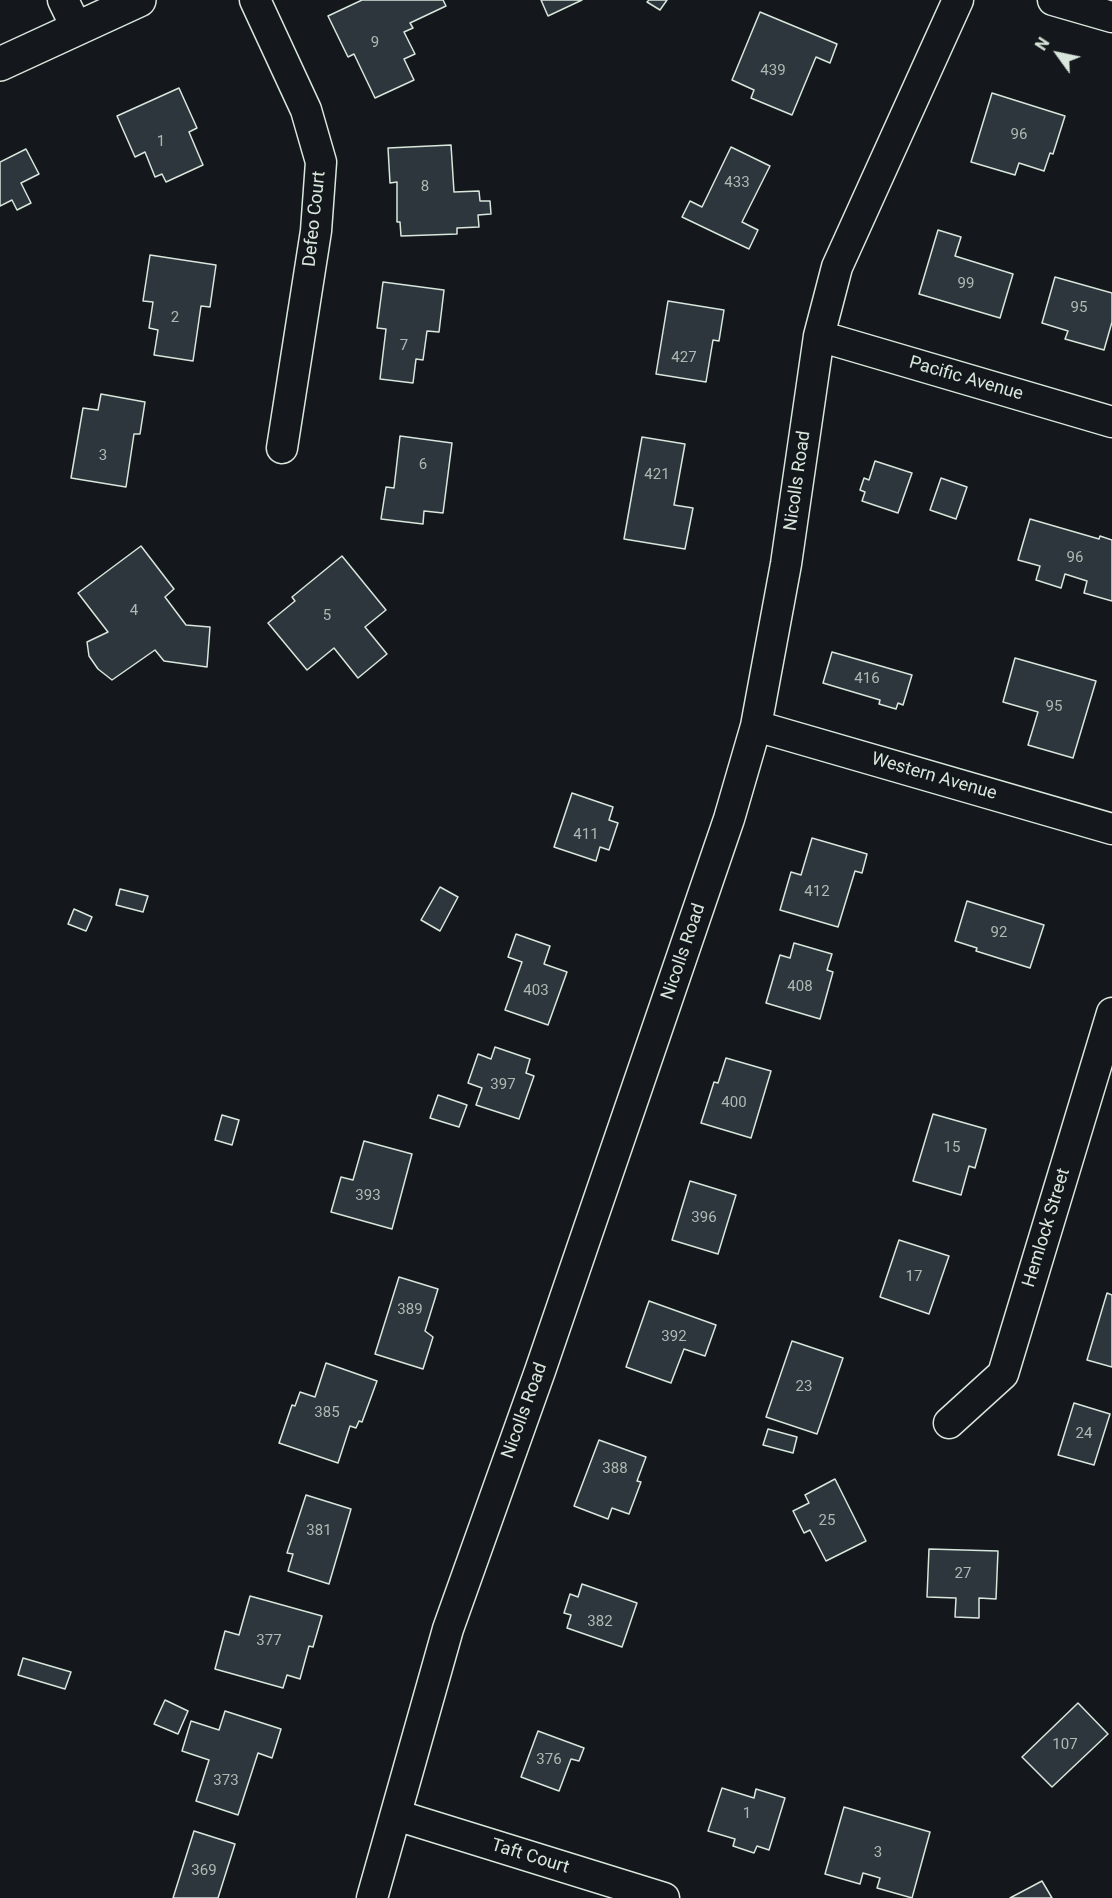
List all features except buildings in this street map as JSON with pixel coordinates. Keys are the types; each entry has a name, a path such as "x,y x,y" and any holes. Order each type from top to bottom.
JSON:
{"street":[{"path":"63,0 77,29"},
{"path":"0,64 139,0"},
{"name":"Defeo Court","path":"255,0 306,110 321,162 316,231 282,448"},
{"name":"Nicolls Road","path":"372,1898 448,1629 536,1382 729,819 756,726 786,564 819,336 837,267 958,0"},
{"path":"1053,0 1112,17"},
{"name":"Pacific Avenue","path":"819,336 1112,422"},
{"name":"Western Avenue","path":"756,726 1112,829"},
{"name":"Hemlock Street","path":"950,1423 1004,1374 1112,1013"},
{"name":"Taft Court","path":"396,1815 664,1898"}]}
